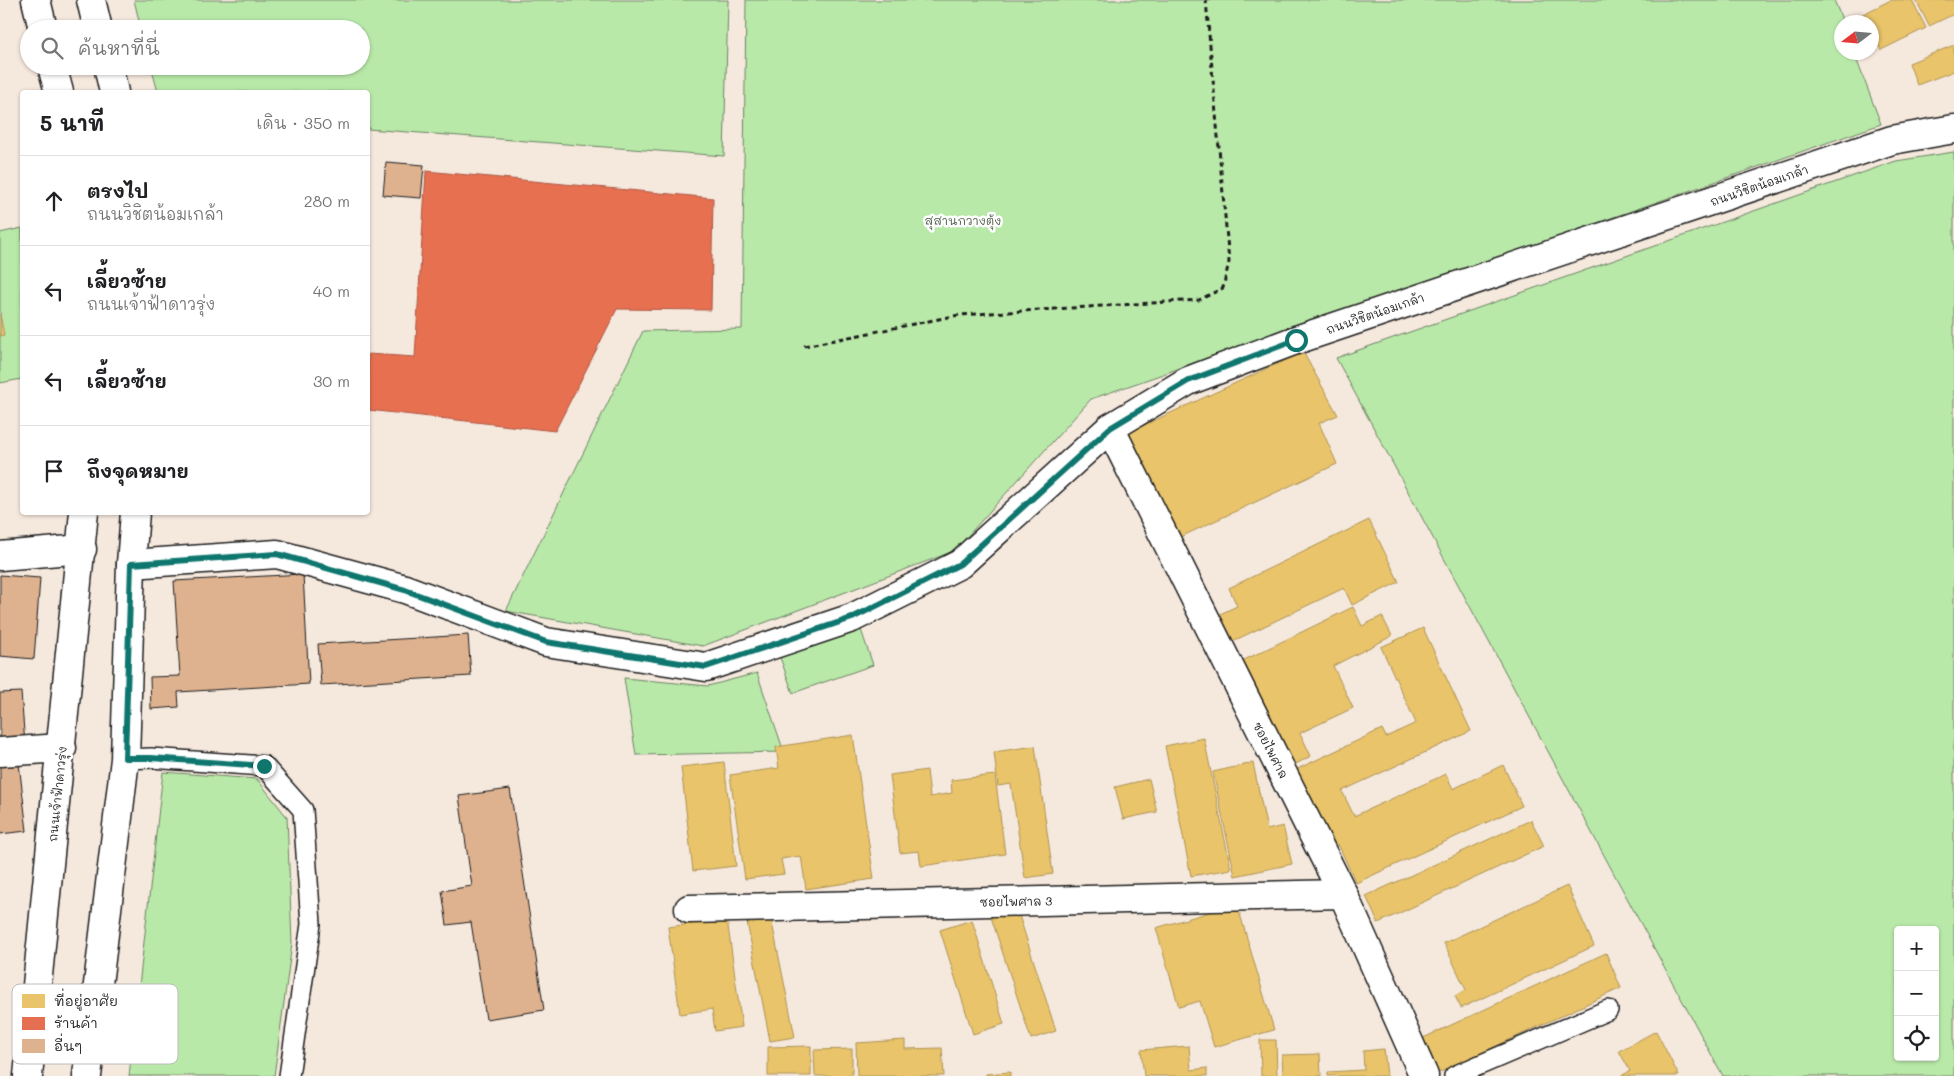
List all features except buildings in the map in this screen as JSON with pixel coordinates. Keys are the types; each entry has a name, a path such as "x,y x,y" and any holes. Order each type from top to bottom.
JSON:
{"street":[{"path":"36,0 41,20"},
{"path":"91,0 96,20"},
{"path":"54,75 58,90"},
{"path":"110,75 114,90"},
{"name":"ถนนวิชิตน้อมเกล้า","path":"131,564 277,554 405,590 546,642 706,667 852,618 960,564 1110,428 1188,381 1296,340 1892,140 1954,129"},
{"name":"ซอยไพศาล","path":"1110,428 1343,894 1424,1076"},
{"name":"ถนนเจ้าฟ้าดาวรุ่ง","path":"38,984 84,515"},
{"path":"99,984 125,758 131,564 136,515"},
{"path":"0,556 82,548"},
{"path":"0,752 62,748"},
{"name":"ซอยไพศาล 3","path":"689,909 1343,894"}],"lane":[{"path":"125,758 158,758 264,766 303,810 310,924 289,1076"},
{"path":"1454,1076 1608,1010"}],"path":[{"path":"804,346 959,315 1199,300 1223,288 1229,262 1206,0"}],"green space":[{"path":"134,0 728,0 724,156 370,129 370,90 157,90 153,75 370,75 370,20 139,20"},
{"name":"สุสานกวางตุ้ง","path":"746,0 1834,0 1840,15 1834,15 1834,60 1857,60 1881,124 1091,399 954,551 703,646 506,611 643,331 742,329"},
{"path":"1954,152 1954,1076 1723,1076 1336,358 1896,161"},
{"path":"20,228 20,379 0,383 0,233"},
{"path":"859,624 873,665 793,693 778,652"},
{"path":"757,673 784,752 636,755 624,678 708,686"},
{"path":"163,772 257,779 287,817 292,943 274,1076 129,1076 130,1064 178,1064 178,984 139,984"}],"route":[{"path":"264,766 182,759 125,758 131,564 277,554 405,590 546,642 706,667 852,618 960,564 1110,428 1188,381 1296,340"}]}
